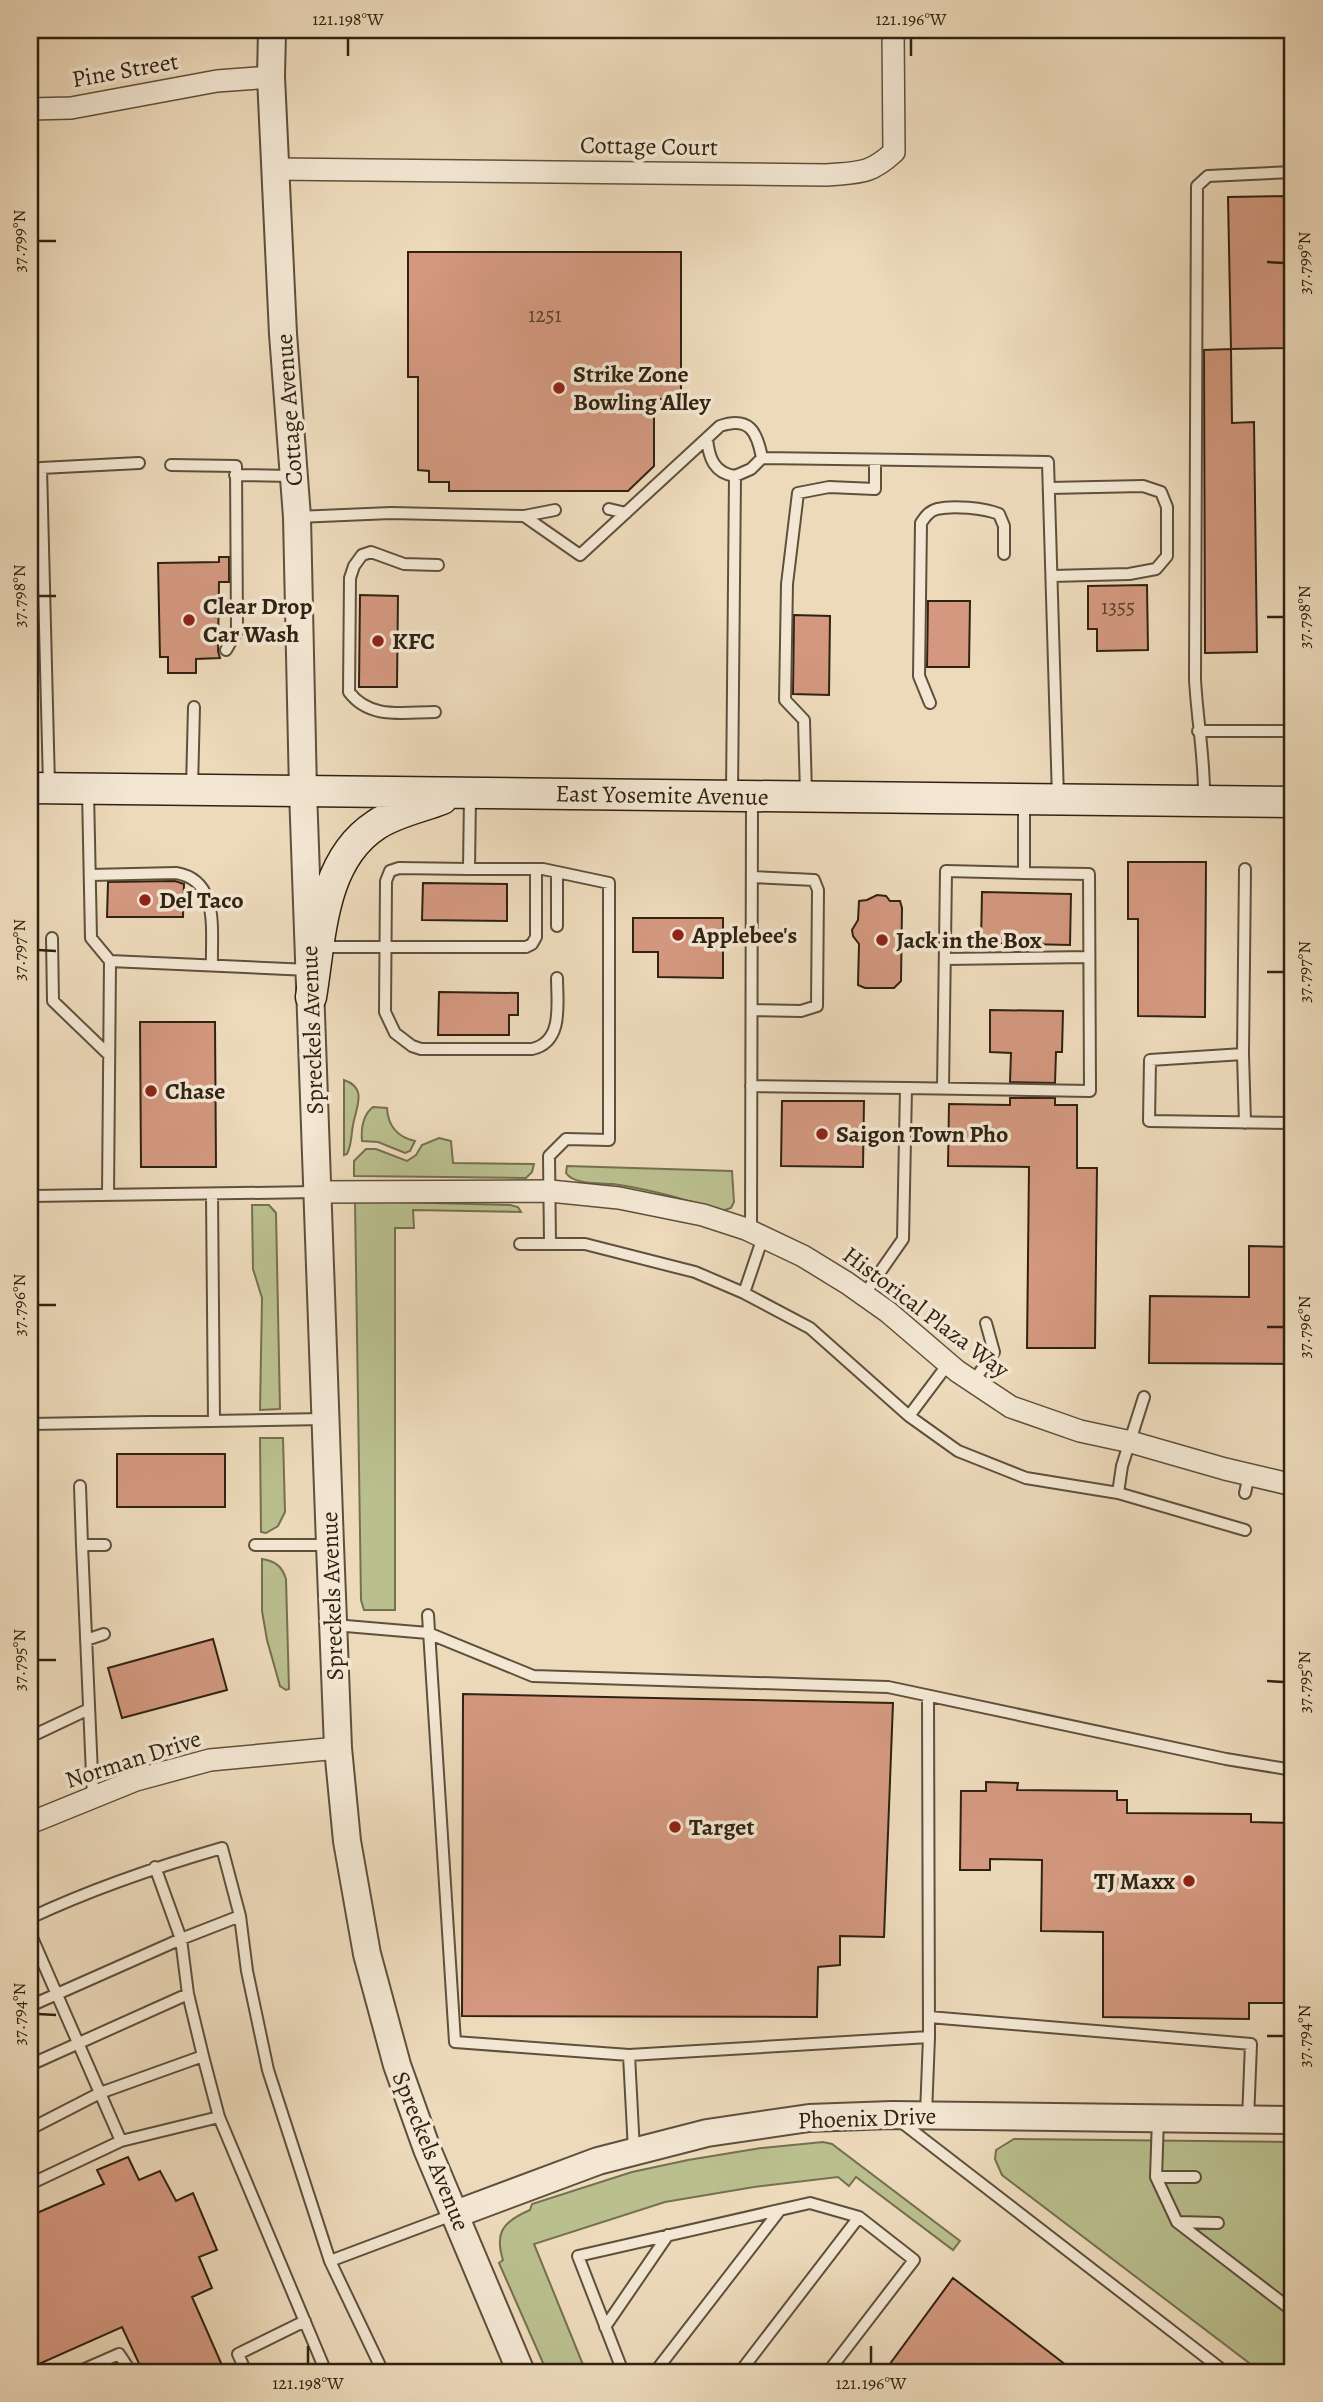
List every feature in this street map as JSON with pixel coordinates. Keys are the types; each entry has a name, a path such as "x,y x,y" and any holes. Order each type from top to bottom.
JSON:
{"main road":[{"name":"East Yosemite Avenue","path":"39,788 1293,802"},
{"path":"313,971 329,891 342,859 355,841 379,823 465,792"}],"street":[{"name":"Cottage Avenue","path":"272,30 271,77 283,334 297,517 303,791"},
{"name":"Cottage Court","path":"275,169 827,175 864,172 878,166 894,152 893,30"},
{"name":"Pine Street","path":"30,109 71,107 217,81 271,77"},
{"name":"Spreckels Avenue","path":"303,791 313,971 317,1192 338,1748 347,1841 367,1954 397,2065 427,2149 521,2372"},
{"name":"Historical Plaza Way","path":"317,1192 550,1191 619,1198 703,1215 757,1234 803,1256 888,1312 948,1364 1011,1407 1080,1431 1131,1442 1247,1484 1293,1485"},
{"name":"Norman Drive","path":"30,1824 136,1780 210,1760 338,1748"},
{"name":"Phoenix Drive","path":"456,2214 598,2161 634,2151 707,2133 809,2118 926,2115 1293,2120"}],"lane":[{"path":"1204,800 1205,772 1198,731 1195,679 1197,186 1208,176 1293,172"},
{"path":"524,516 580,555 720,426 733,422 746,424 757,435 762,458"},
{"path":"707,439 708,451 716,469 725,475 735,476 751,469 762,458 1048,462 1058,799"},
{"path":"806,796 804,720 785,700 788,584 798,493 828,487 875,489 875,460"},
{"path":"39,788 41,468 139,463"},
{"path":"172,465 236,466 237,631 226,650"},
{"path":"235,475 294,476"},
{"path":"735,476 742,796 752,877 751,1086 757,1234 744,1293"},
{"path":"1049,488 1143,486 1161,492 1167,507 1167,556 1156,569 1129,574 1052,576"},
{"path":"609,509 626,513"},
{"path":"930,704 919,676 921,523 926,515 936,509 985,509 999,513 1004,526 1003,554"},
{"path":"297,517 391,513 524,516 555,510"},
{"path":"435,712 378,712 367,709 349,692 350,578 362,555 371,552 404,565 438,565"},
{"path":"192,790 194,707"},
{"path":"1198,731 1291,732"},
{"path":"88,788 91,938 110,961 108,1195"},
{"path":"465,792 469,869"},
{"path":"1024,799 1024,873"},
{"path":"550,1244 549,1156 566,1139 609,1140 608,883 536,869 399,868 390,871 386,881 384,1012 388,1023 412,1046 421,1049 542,1047 556,1028 557,978"},
{"path":"110,961 313,971 386,946 526,947 532,944 536,937 536,869"},
{"path":"1245,869 1245,1123"},
{"path":"751,1086 1090,1091 1089,874 947,871 943,1088"},
{"path":"557,872 557,926"},
{"path":"90,875 176,873 197,879 208,896 212,965"},
{"path":"752,877 814,880 818,890 817,1006 801,1011 752,1010"},
{"path":"52,938 53,1001 109,1055"},
{"path":"945,959 1089,957"},
{"path":"1243,1054 1150,1060 1149,1121 1293,1123"},
{"path":"864,1295 903,1239 906,1088"},
{"path":"30,1196 317,1192"},
{"path":"212,1194 214,1421"},
{"path":"520,1244 585,1244 681,1268 744,1293 810,1328 909,1416 958,1451 1026,1478 1118,1493 1245,1530"},
{"path":"973,1382 993,1352 986,1323"},
{"path":"909,1416 948,1364"},
{"path":"1118,1493 1122,1466 1144,1397"},
{"path":"30,1424 326,1419"},
{"path":"80,1486 93,1797"},
{"path":"82,1545 105,1545"},
{"path":"255,1545 330,1545"},
{"path":"428,1615 455,2042 629,2055 929,2037"},
{"path":"334,1625 428,1633 533,1676 888,1687 1226,1759 1293,1770"},
{"path":"86,1640 104,1634"},
{"path":"926,2115 929,2037 928,1696"},
{"path":"30,1737 89,1709"},
{"path":"30,1918 155,1867 222,1848 240,1916 247,1971 268,2070 330,2261 383,2372"},
{"path":"155,1867 181,1939 187,1994 219,2117 326,2372"},
{"path":"30,2006 181,1939 240,1916"},
{"path":"30,1933 121,2141"},
{"path":"30,2065 187,1994"},
{"path":"929,2017 1251,2044 1248,2120"},
{"path":"629,2055 634,2151"},
{"path":"30,2129 100,2093 203,2056"},
{"path":"892,2115 1225,2372"},
{"path":"30,2184 121,2141 219,2117"},
{"path":"1158,2119 1156,2177 1177,2222 1293,2311"},
{"path":"1156,2177 1195,2177"},
{"path":"623,2372 578,2256 810,2203 859,2217 914,2260 828,2372"},
{"path":"655,2372 780,2210"},
{"path":"330,2261 456,2214"},
{"path":"740,2372 859,2217"},
{"path":"1177,2222 1218,2223"},
{"path":"605,2327 668,2235"},
{"path":"246,2372 238,2354 304,2321"},
{"path":"79,2372 119,2354 131,2372"}],"green space":[{"path":"344,1080 356,1088 359,1099 350,1147 344,1155"},
{"path":"373,1107 387,1108 389,1120 395,1130 403,1137 415,1141 410,1151 405,1153 378,1142 362,1141 363,1122"},
{"path":"439,1138 451,1141 453,1163 534,1164 532,1172 526,1178 354,1176 354,1161 366,1149 376,1149 407,1161 416,1155 422,1145"},
{"path":"567,1166 732,1171 734,1202 731,1208 722,1211 641,1189 575,1180 566,1173"},
{"path":"355,1201 510,1205 518,1207 521,1212 413,1210 414,1228 395,1228 395,1610 364,1610 361,1600"},
{"path":"252,1205 269,1205 276,1213 280,1409 260,1410 262,1298 253,1269"},
{"path":"260,1438 283,1438 285,1512 278,1526 266,1533 261,1532"},
{"path":"262,1559 277,1565 286,1579 289,1689 286,1690 280,1686 267,1640 262,1611"},
{"path":"1014,2139 1293,2142 1293,2372 1261,2372 1002,2175 995,2159 996,2150"},
{"path":"823,2142 832,2144 960,2241 953,2250 856,2177 849,2186 838,2177 754,2187 665,2202 534,2244 586,2372 547,2372 499,2263 503,2260 501,2235 508,2223 530,2210 532,2204 632,2172 761,2148"}],"building":[{"path":"1293,196 1293,348 1231,349 1228,197"},
{"path":"408,252 681,252 681,399 654,399 654,466 628,491 449,491 449,482 429,482 429,471 418,470 418,377 408,377"},
{"path":"1231,349 1232,423 1254,422 1257,652 1205,653 1204,350"},
{"name":"Clear Drop Car Wash","path":"219,557 229,557 229,582 219,582 220,658 196,659 196,673 168,673 168,657 160,657 158,563 219,562"},
{"path":"1147,585 1148,650 1097,651 1097,629 1088,629 1088,586"},
{"name":"KFC","path":"360,595 398,596 397,687 359,687"},
{"path":"928,601 970,601 969,667 927,667"},
{"path":"794,615 830,616 829,695 793,694"},
{"path":"1128,862 1206,862 1205,1017 1138,1016 1138,919 1128,919"},
{"name":"Del Taco","path":"175,881 184,884 183,917 107,917 108,882"},
{"path":"423,883 507,884 507,921 422,920"},
{"path":"982,892 1071,894 1070,945 981,943"},
{"name":"Jack in the Box","path":"877,895 886,896 890,901 900,901 902,908 901,981 894,988 865,988 858,985 859,944 852,930 858,920 859,901"},
{"name":"Applebee's","path":"633,918 723,918 723,978 658,977 658,952 633,952"},
{"path":"439,992 518,993 518,1015 509,1015 509,1035 438,1035"},
{"path":"990,1010 1063,1011 1062,1052 1056,1052 1055,1083 1010,1082 1011,1053 990,1052"},
{"path":"140,1022 215,1022 216,1167 141,1167"},
{"path":"1010,1098 1055,1098 1055,1105 1077,1105 1077,1168 1097,1168 1095,1348 1027,1348 1029,1167 948,1166 949,1104 1010,1105"},
{"name":"Saigon Town Pho","path":"782,1101 864,1101 863,1167 781,1166"},
{"path":"1249,1246 1293,1247 1293,1364 1149,1363 1150,1296 1249,1297"},
{"path":"117,1454 225,1454 225,1507 117,1507"},
{"path":"213,1639 227,1690 122,1718 108,1668"},
{"name":"Target","path":"463,1694 893,1703 884,1937 840,1936 840,1965 818,1967 817,2017 462,2016"},
{"path":"986,1782 1018,1783 1017,1790 1117,1791 1117,1800 1127,1800 1127,1813 1251,1814 1251,1822 1293,1823 1293,2003 1249,2003 1249,2019 1103,2017 1103,1932 1041,1931 1042,1860 990,1859 990,1870 960,1870 961,1791 986,1791"},
{"path":"128,2157 139,2180 160,2171 176,2201 193,2193 217,2250 199,2257 212,2288 192,2297 225,2372 143,2372 122,2327 30,2368 30,2216 104,2184 97,2170"},
{"path":"953,2278 1075,2372 884,2372"}],"place":[{"name":"Strike Zone Bowling Alley","path":"559,388"},
{"name":"Clear Drop Car Wash","path":"189,620"},
{"name":"KFC","path":"378,641"},
{"name":"Del Taco","path":"145,900"},
{"name":"Applebee's","path":"678,935"},
{"name":"Jack in the Box","path":"882,940"},
{"name":"Chase","path":"151,1091"},
{"name":"Saigon Town Pho","path":"822,1134"},
{"name":"Target","path":"675,1827"},
{"name":"TJ Maxx","path":"1189,1881"}]}
